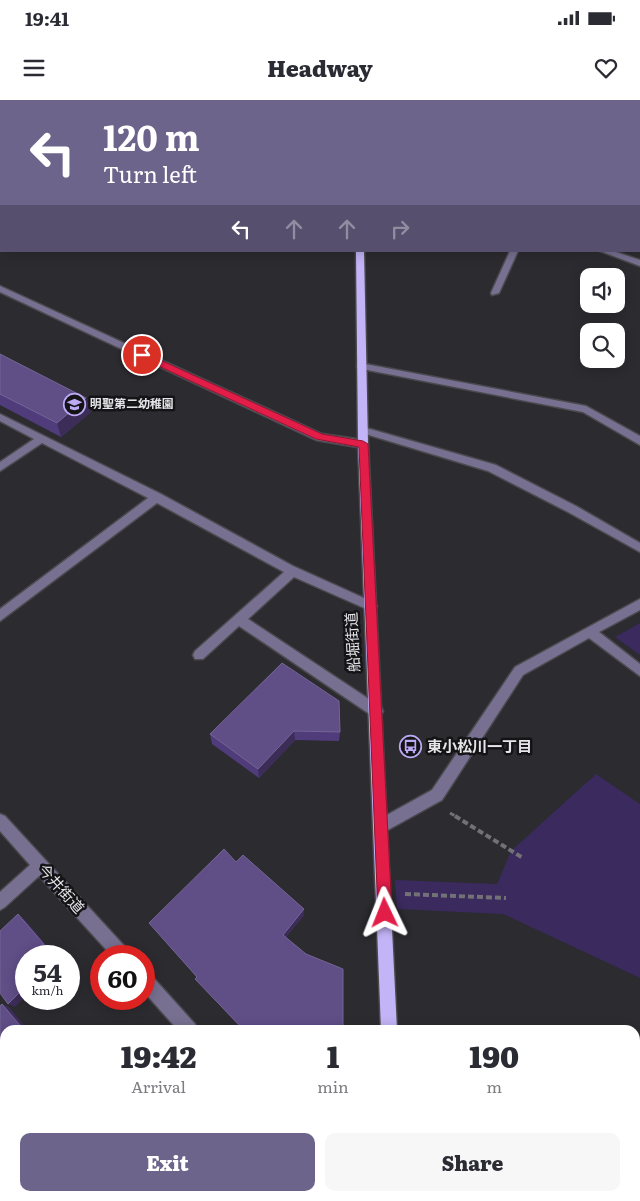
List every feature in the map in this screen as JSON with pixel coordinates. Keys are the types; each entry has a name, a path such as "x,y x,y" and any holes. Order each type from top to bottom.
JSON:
{"main road":[{"name":"船堀街道","path":"360,252 360,366 389,1025"}],"street":[{"path":"495,293 514,252"},
{"path":"607,252 640,263"},
{"path":"0,289 320,437 363,444"},
{"path":"360,366 586,409 640,441"},
{"path":"0,417 157,497 338,594 370,606"},
{"path":"363,430 492,468 572,509 640,548"},
{"path":"0,467 41,438"},
{"path":"0,616 157,497"},
{"path":"198,655 293,571"},
{"path":"381,826 437,795 519,671 640,604"},
{"path":"238,619 376,711"},
{"path":"590,633 640,670"},
{"name":"今井街道","path":"0,821 112,945"},
{"path":"0,902 40,864"},
{"path":"155,992 184,1025"}],"path":[{"path":"428,800 522,858"},
{"path":"384,893 506,898"}],"shaded area":[{"path":"640,623 640,655 615,637"},
{"path":"596,774 640,804 640,978 503,914 397,909 395,880 497,884 511,851"}],"building":[{"path":"0,354 86,398 57,423 0,394"},
{"path":"282,663 339,701 340,732 294,731 258,769 210,734"},
{"path":"224,849 236,862 243,855 304,909 283,935 306,954 343,969 343,1025 239,1025 195,979 197,977 149,923"},
{"path":"18,914 45,945 15,945 15,997 8,1004 0,993 0,931"},
{"path":"2,1004 20,1025 0,1025 0,1006"}],"place":[{"name":"明聖第二幼稚園","path":"74,404"},
{"name":"東小松川一丁目","path":"411,747"}],"route":[{"path":"142,355 320,437 363,444 385,913"}]}
